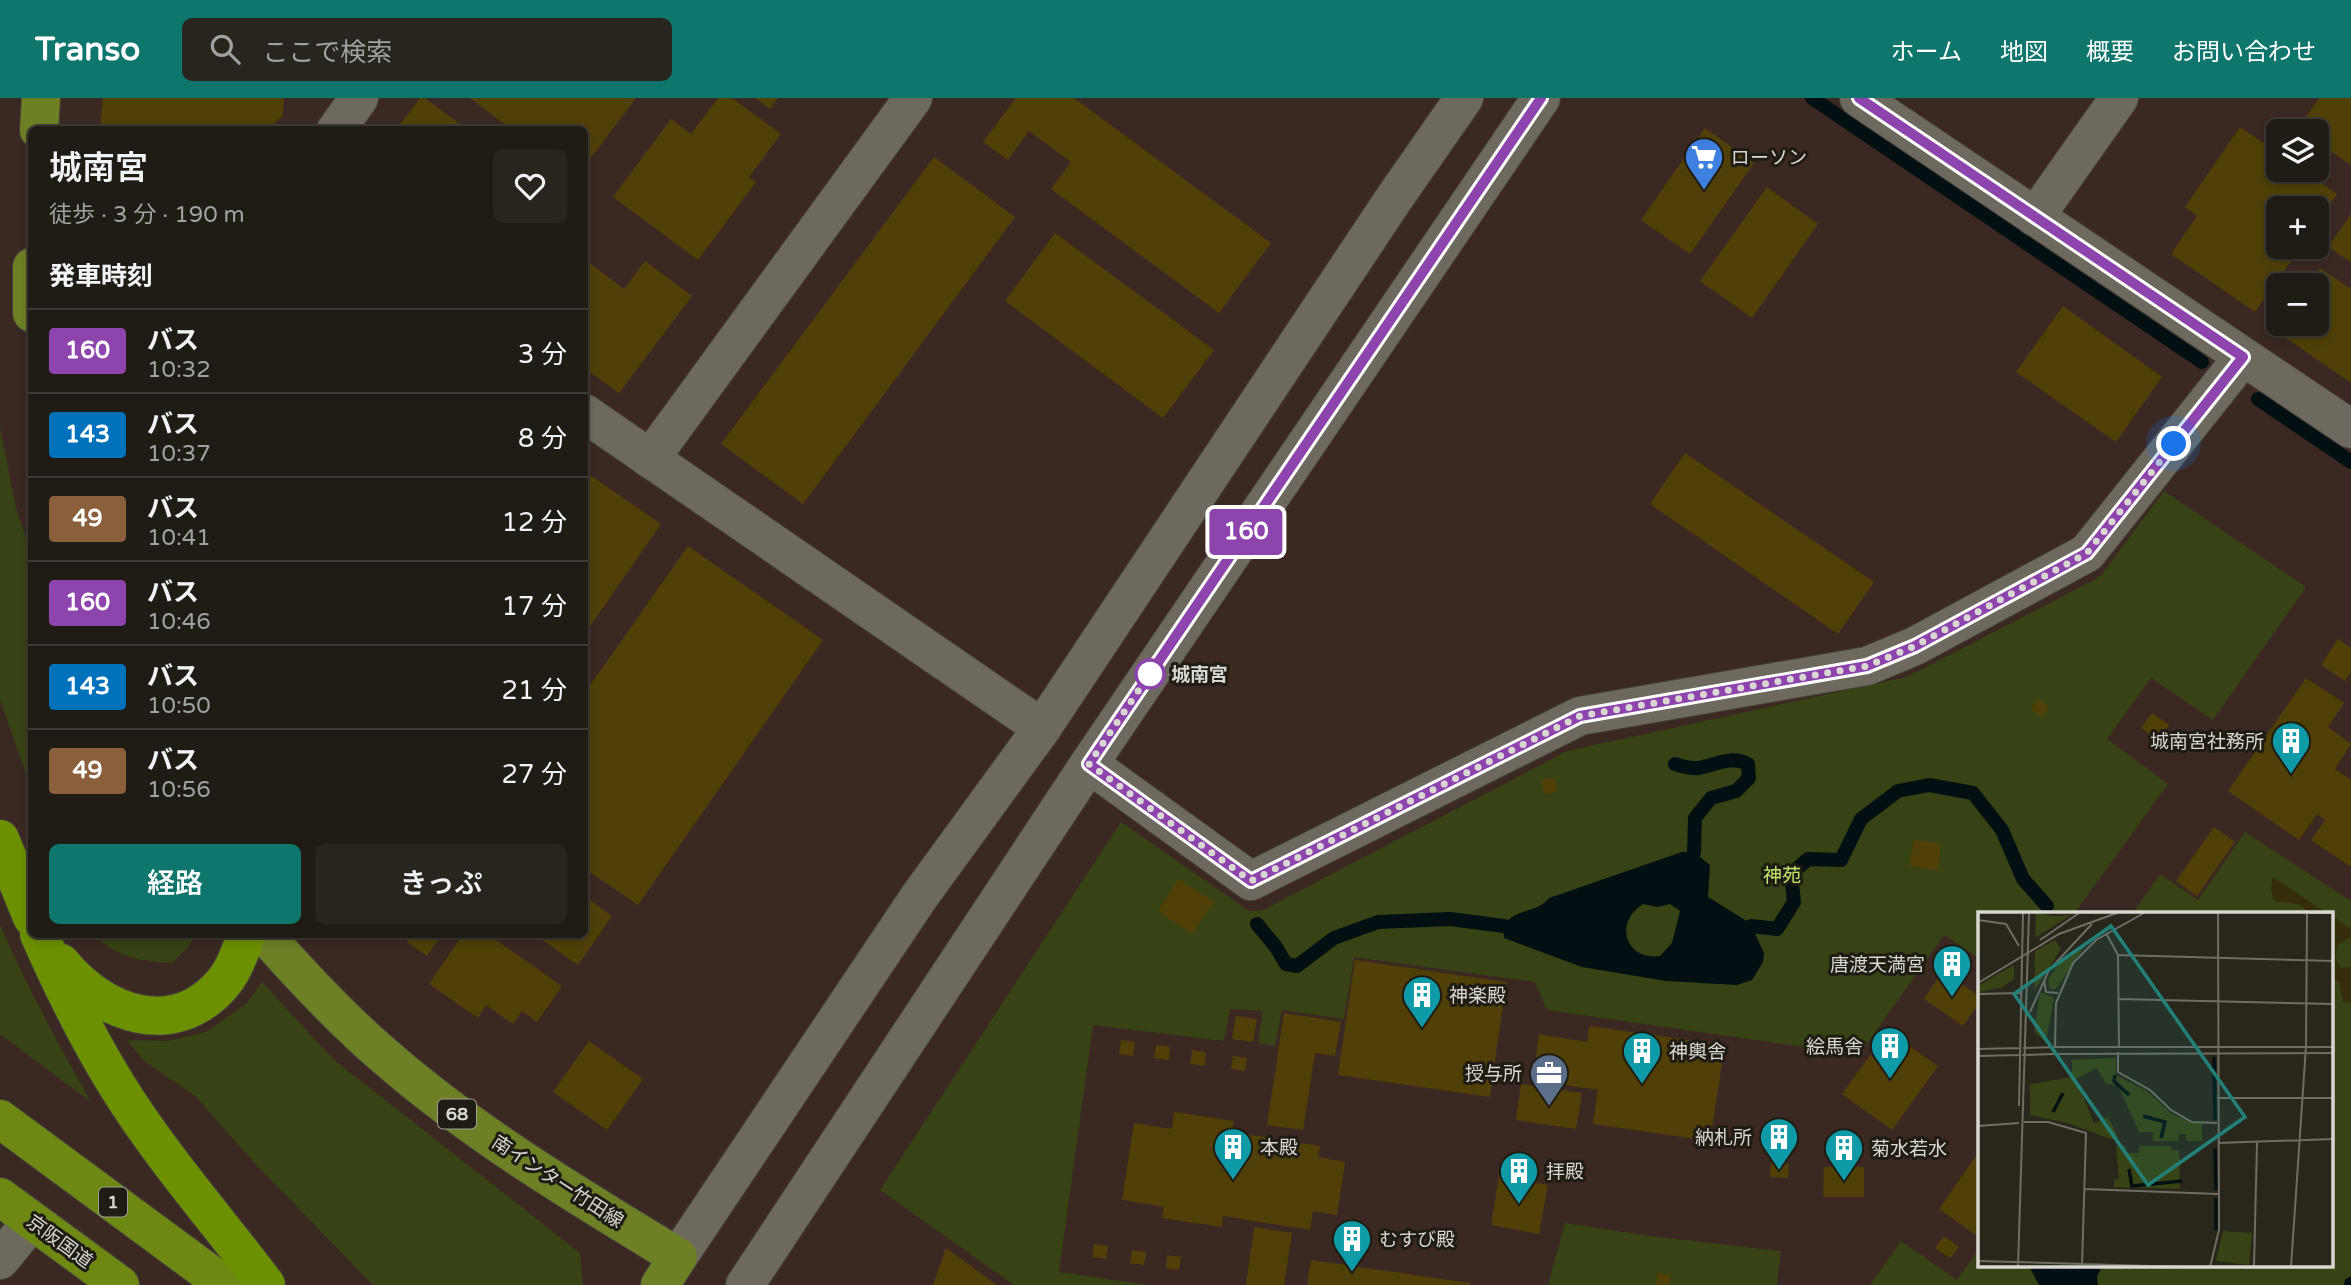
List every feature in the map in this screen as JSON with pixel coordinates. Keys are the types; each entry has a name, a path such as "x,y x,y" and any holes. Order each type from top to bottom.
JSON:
{"highway":[{"path":"0,839 28,907"},
{"path":"41,938 118,1088 266,1285"},
{"path":"43,938 68,972 89,991 115,1008 143,1016 171,1015 199,1005 223,982 245,938"},
{"name":"1","path":"0,1119 225,1285"},
{"name":"京阪国道","path":"0,1197 120,1285"}],"main road":[{"path":"39,126 41,98"},
{"name":"南インター竹田線","path":"268,938 317,994 388,1060 463,1118 564,1188 669,1271"}],"street":[{"path":"339,126 359,98"},
{"path":"650,459 913,98"},
{"path":"669,1271 919,897 1042,728 1464,98"},
{"path":"745,1285 1089,764 1541,98"},
{"path":"1859,98 2351,429"},
{"path":"2035,217 2119,98"},
{"path":"1089,764 1251,881 1580,716 1867,666 1915,646 2087,553 2243,357"},
{"path":"588,416 1042,728"},
{"path":"0,1260 32,1220"}],"shaded area":[{"path":"0,98 2351,98 2351,1285 0,1285"},
{"path":"1682,852 1694,852 1710,865 1708,897 1750,923 1764,953 1763,962 1752,980 1737,985 1666,981 1582,967 1504,938 1504,928 1513,916 1543,904 1549,898","holes":["1643,904 1657,907 1670,904 1680,911 1672,943 1660,956 1648,956 1632,947 1626,930 1628,921"]},
{"path":"2030,1268 2101,1268 2097,1277 2098,1285 2039,1285"}],"green space":[{"path":"0,427 16,508 28,544 28,779 0,699"},
{"name":"神苑","path":"2164,491 2306,587 2213,720 2151,678 2107,739 2168,784 2075,912 1978,912 1978,958 1944,935 1859,1055 1547,1010 1535,982 1354,957 1344,1019 1282,1010 1275,1046 1258,1043 1263,1011 1230,1009 1224,1041 1093,1025 1059,1272 1149,1285 1014,1285 880,1190 1121,822 1249,911 1263,910 1567,751 1907,677 2102,574"},
{"path":"2245,832 2351,901 2351,1285 1870,1285 1901,1241 1957,1280 1978,1251 1978,1268 2334,1268 2334,912 2133,912 2160,874 2198,900"},
{"path":"0,925 43,1015 91,1102 0,1034"},
{"path":"98,938 193,938 190,945 172,963 130,957"},
{"path":"262,982 333,1059 580,1253 583,1285 373,1285 260,1169 195,1096 143,1060 127,1040 167,1041 206,1032 246,1004"},
{"path":"1565,1223 1781,1251 1777,1285 1548,1285"}],"sand":[{"path":"2273,877 2325,912 2308,912 2299,905 2276,902 2271,883"},
{"path":"2334,917 2351,929 2351,937 2338,944 2336,954 2342,968 2351,967 2351,1003 2343,1001 2339,982 2334,978"}],"building":[{"path":"103,98 284,98 283,116 271,126 100,126"},
{"path":"420,98 425,98 463,126 399,126"},
{"path":"470,98 636,98 588,162 588,126 507,126"},
{"path":"718,98 732,98 781,134 749,177 756,182 698,260 613,197 671,119 691,134"},
{"path":"755,98 778,98 770,109"},
{"path":"1016,98 1074,98 1271,243 1219,313 1051,189 1071,162 1029,131 1008,160 983,142"},
{"path":"2319,98 2351,98 2351,165 2329,150 2329,119 2305,119"},
{"path":"2240,127 2266,145 2266,182 2320,182 2337,194 2329,206 2329,196 2266,196 2266,259 2293,259 2283,273 2266,273 2266,296 2255,312 2171,254 2197,216 2185,207"},
{"path":"1705,128 1754,163 1690,254 1641,220"},
{"path":"934,157 1015,217 803,504 721,444"},
{"path":"1767,187 1818,224 1752,318 1700,281"},
{"path":"2351,214 2351,262 2329,246"},
{"path":"1055,233 1214,350 1163,418 1005,301"},
{"path":"645,261 692,296 619,393 588,371 588,262 624,289"},
{"path":"2329,274 2351,289 2351,383 2283,336 2329,336"},
{"path":"2063,306 2162,377 2116,442 2016,372"},
{"path":"1685,453 1874,582 1838,634 1650,504"},
{"path":"588,474 661,524 588,629"},
{"path":"688,546 823,640 638,905 588,871 588,688"},
{"path":"2338,639 2351,648 2351,672 2345,681 2321,665"},
{"name":"城南宮社務所","path":"2306,678 2344,703 2328,727 2351,744 2335,769 2351,780 2351,867 2311,840 2325,820 2317,814 2299,840 2228,791"},
{"path":"2038,699 2049,706 2042,717 2031,710"},
{"path":"2152,713 2169,725 2158,740 2141,728"},
{"path":"1554,778 1557,792 1544,794 1541,780"},
{"path":"2214,827 2235,842 2197,896 2176,881"},
{"path":"1914,840 1941,844 1938,870 1909,866"},
{"path":"1178,879 1214,902 1192,934 1158,911"},
{"path":"588,899 612,916 578,965 540,938 588,938"},
{"path":"410,938 439,938 427,956 407,942"},
{"path":"460,938 493,938 562,986 537,1022 522,1011 513,1024 486,1005 478,1018 429,984"},
{"name":"神楽殿","path":"1355,960 1506,982 1490,1097 1338,1075"},
{"name":"唐渡天満宮","path":"1943,971 1978,996 1978,1005 1963,1026 1924,999"},
{"path":"1284,1013 1341,1022 1335,1056 1315,1053 1303,1130 1267,1125"},
{"path":"1236,1016 1257,1019 1253,1042 1232,1039"},
{"name":"神輿舎","path":"1589,1026 1725,1045 1710,1141 1593,1124 1598,1090 1533,1080 1539,1034 1587,1042"},
{"name":"絵馬舎","path":"1888,1031 1938,1066 1892,1130 1842,1094"},
{"path":"1121,1040 1135,1042 1133,1056 1119,1054"},
{"path":"589,1041 643,1079 607,1130 553,1092"},
{"path":"1156,1045 1170,1047 1169,1060 1154,1058"},
{"path":"1192,1050 1206,1052 1205,1066 1190,1064"},
{"path":"1233,1056 1247,1058 1245,1071 1231,1069"},
{"name":"授与所","path":"1521,1084 1582,1093 1576,1129 1516,1120"},
{"name":"本殿","path":"1174,1112 1234,1121 1232,1132 1320,1146 1318,1157 1345,1162 1337,1215 1313,1211 1310,1230 1223,1216 1222,1227 1162,1218 1164,1207 1122,1200 1134,1123 1172,1129"},
{"path":"1978,1153 1977,1236 1939,1209"},
{"name":"納札所","path":"1771,1163 1789,1164 1788,1178 1770,1177"},
{"name":"菊水若水","path":"1824,1167 1864,1167 1864,1197 1823,1197"},
{"name":"拝殿","path":"1499,1176 1548,1185 1539,1234 1491,1225"},
{"path":"1254,1227 1292,1233 1284,1285 1246,1285"},
{"path":"1944,1236 1959,1247 1950,1258 1935,1248"},
{"path":"1094,1244 1108,1246 1106,1259 1092,1257"},
{"path":"946,1248 997,1285 933,1285"},
{"path":"1132,1250 1146,1252 1144,1265 1130,1263"},
{"path":"1167,1255 1181,1257 1179,1270 1166,1268"},
{"name":"むすび殿","path":"1311,1260 1470,1283 1470,1285 1307,1285"},
{"path":"1658,1273 1671,1276 1669,1285 1656,1285"}],"waterway":[{"path":"1812,98 2202,362"},
{"path":"2258,399 2351,462"},
{"path":"1675,764 1695,768 1735,760 1748,764 1749,778 1736,791 1711,798 1695,818 1694,852"},
{"path":"1751,926 1777,929 1794,902 1791,874 1808,859 1841,860 1861,819 1898,791 1929,785 1973,793 2002,830 2023,879 2047,906"},
{"path":"1257,924 1286,964 1297,966 1334,938 1378,922 1450,919 1504,926"}],"bus line":[{"name":"160","path":"1541,98 1089,764 1251,881 1580,716 1867,666 1915,646 2087,553 2243,357 1859,98"}],"place":[{"name":"ローソン","path":"1704,191"},
{"name":"城南宮","path":"1150,674"},
{"name":"城南宮社務所","path":"2291,775"},
{"name":"唐渡天満宮","path":"1952,998"},
{"name":"神楽殿","path":"1422,1029"},
{"name":"絵馬舎","path":"1890,1080"},
{"name":"神輿舎","path":"1642,1085"},
{"name":"授与所","path":"1549,1107"},
{"name":"納札所","path":"1779,1171"},
{"name":"本殿","path":"1233,1181"},
{"name":"菊水若水","path":"1844,1182"},
{"name":"拝殿","path":"1519,1205"},
{"name":"むすび殿","path":"1352,1273"}],"route":[{"path":"1150,674 1151,672 1089,764 1251,881 1580,716 1867,666 1915,646 2087,553 2174,444"}]}
